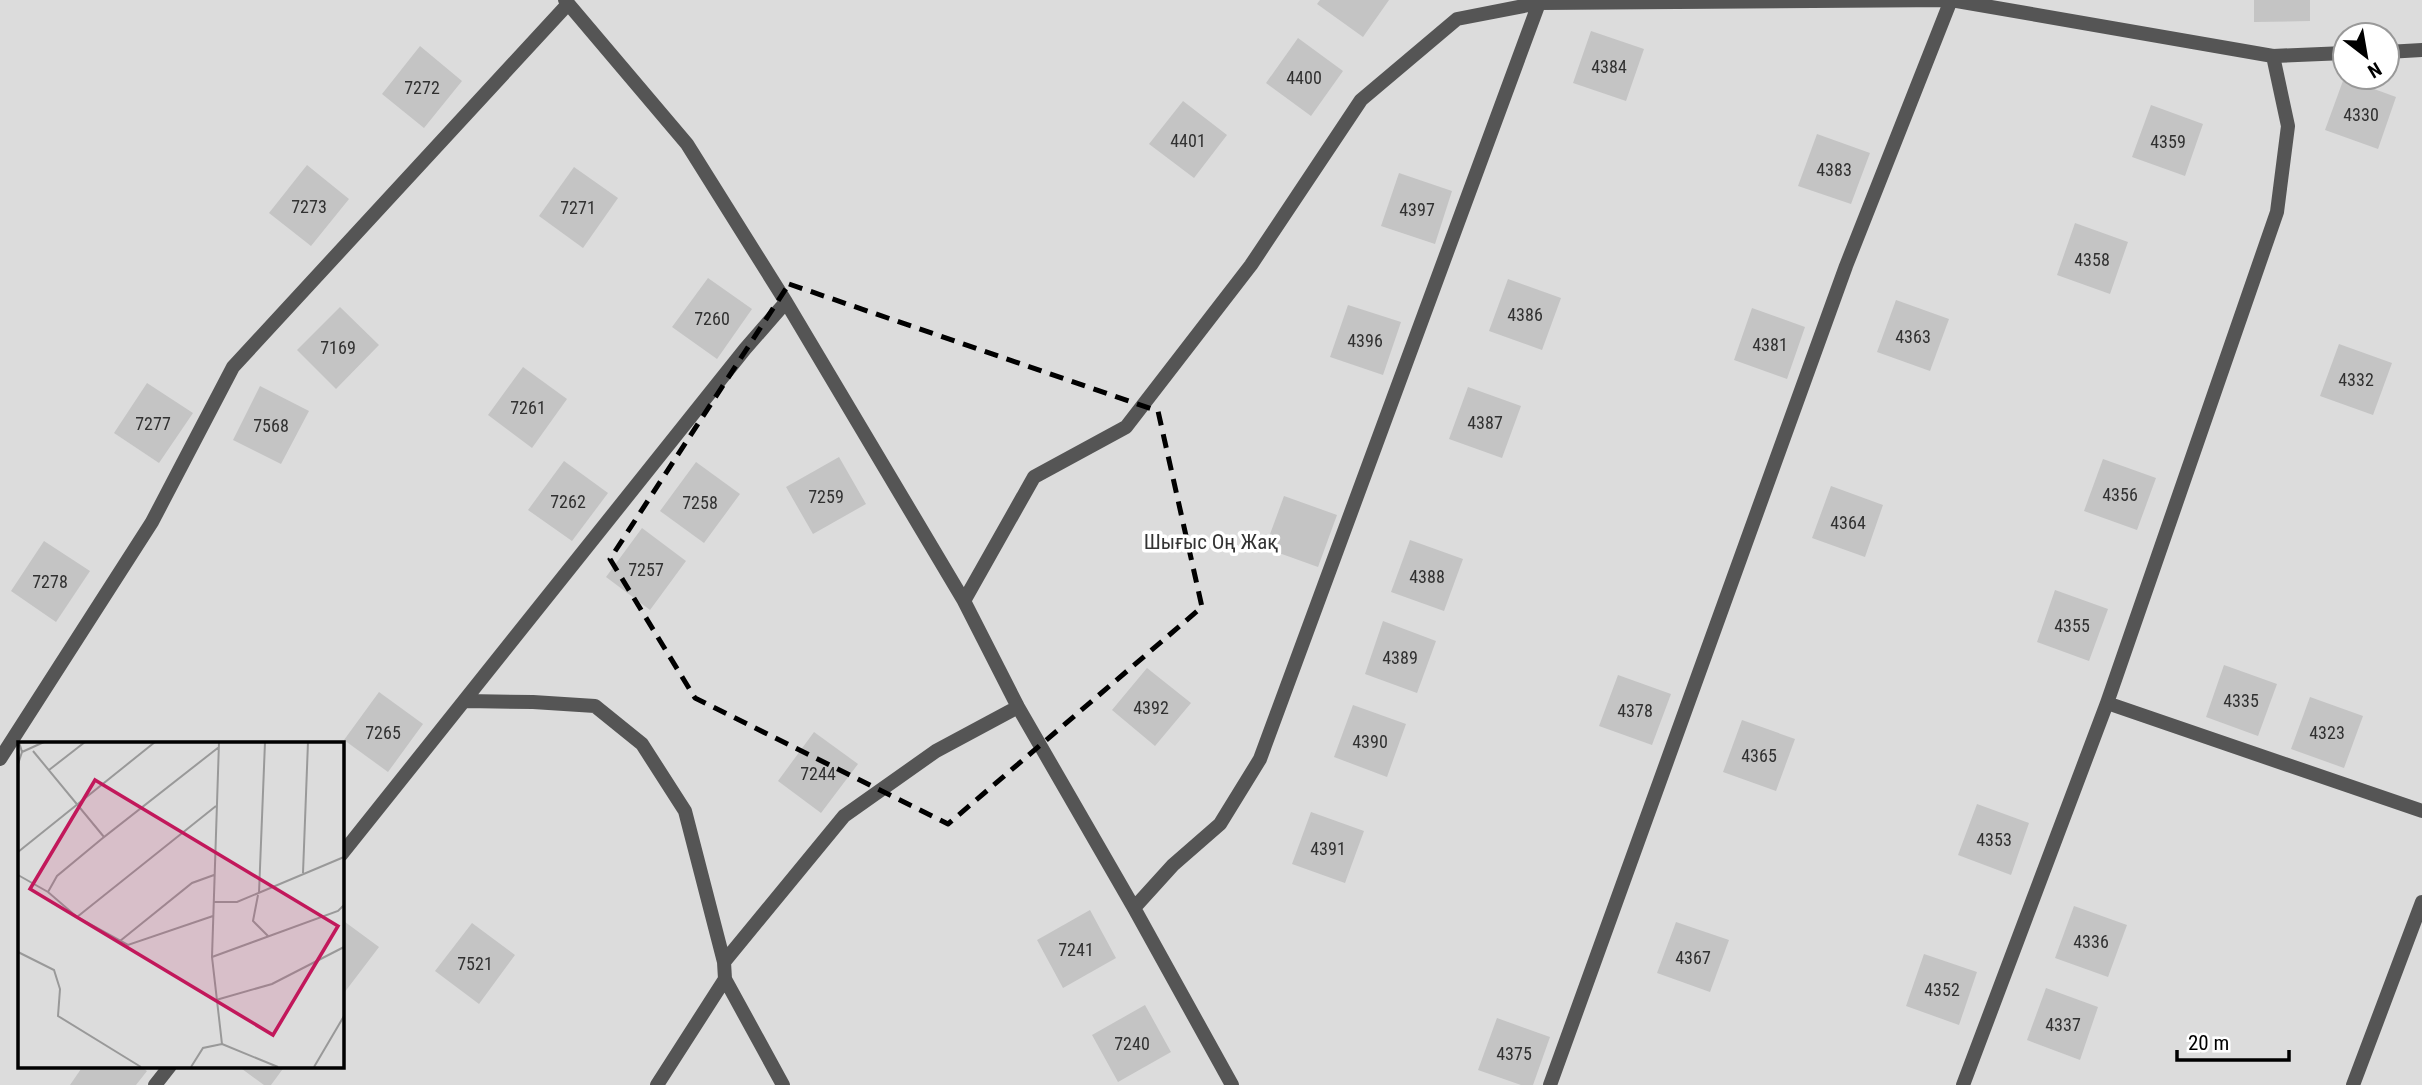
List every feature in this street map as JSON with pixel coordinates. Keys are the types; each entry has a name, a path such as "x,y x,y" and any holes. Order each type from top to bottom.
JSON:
{"lane":[{"path":"1550,1085 1846,266 1951,0"},
{"path":"964,601 1034,477 1126,427 1251,265 1360,100 1457,19 1539,4 1951,0 2273,56 2331,54"},
{"path":"0,759 152,522 233,367 567,2 687,144 786,302 964,601 1018,707 1232,1085"},
{"path":"1134,908 1173,865 1220,824 1260,760 1539,4"},
{"path":"2401,51 2422,50"},
{"path":"1962,1085 2107,703 2277,212 2288,126 2273,56"},
{"path":"343,853 737,359 786,302"},
{"path":"466,701 595,706 642,744 685,811 724,962 725,979 783,1085"},
{"path":"2107,703 2422,811"},
{"path":"724,962 844,816 936,751 1018,707"},
{"path":"2353,1085 2422,902"},
{"path":"657,1085 725,979"},
{"path":"155,1085 168,1068"}],"highlighted area":[{"path":"789,284 1158,411 1202,607 948,824 695,698 610,559"}],"green space":[{"name":"Шығыс Оң Жақ","path":"0,0 2422,0 2422,1085 0,1085"}],"building":[{"path":"1320,0 1389,0 1363,37 1317,4"},
{"path":"2254,0 2310,0 2310,21 2254,22"},
{"path":"1591,31 1644,49 1626,101 1573,83"},
{"path":"1298,38 1343,71 1311,116 1266,83"},
{"path":"420,46 462,81 424,128 382,94"},
{"path":"2339,91 2380,91 2396,97 2378,149 2325,130"},
{"path":"1183,101 1227,135 1194,178 1149,144"},
{"path":"2151,105 2203,124 2185,176 2132,157"},
{"path":"1817,134 1870,153 1851,204 1798,186"},
{"path":"307,165 349,199 311,246 269,213"},
{"path":"574,167 618,198 583,248 539,216"},
{"path":"1399,173 1452,191 1435,244 1381,226"},
{"path":"2075,223 2128,242 2110,294 2057,275"},
{"path":"708,278 752,309 717,359 672,327"},
{"path":"1508,279 1561,298 1542,350 1489,331"},
{"path":"1896,300 1949,319 1930,371 1877,352"},
{"path":"1348,305 1401,322 1383,375 1330,357"},
{"path":"340,307 379,345 336,389 297,350"},
{"path":"1752,308 1805,327 1787,379 1734,360"},
{"path":"2339,344 2392,363 2373,415 2320,396"},
{"path":"523,367 567,399 532,448 488,415"},
{"path":"147,383 193,413 159,463 114,433"},
{"path":"260,386 309,411 281,464 233,440"},
{"path":"1468,387 1521,406 1502,458 1449,439"},
{"path":"839,457 866,504 813,534 786,487"},
{"path":"2103,459 2156,478 2137,530 2084,511"},
{"path":"564,461 608,493 572,541 528,510"},
{"path":"696,462 740,494 704,543 660,511"},
{"path":"1831,486 1883,505 1865,557 1812,538"},
{"path":"1284,496 1337,515 1318,567 1265,548"},
{"path":"642,528 686,561 650,610 606,577"},
{"path":"1410,540 1463,559 1444,611 1391,592"},
{"path":"44,541 90,571 56,622 11,591"},
{"path":"2055,590 2108,609 2089,661 2037,642"},
{"path":"1383,621 1436,641 1417,693 1365,674"},
{"path":"2224,665 2277,684 2258,736 2206,717"},
{"path":"1147,668 1191,703 1155,746 1112,710"},
{"path":"1618,675 1671,694 1652,745 1599,726"},
{"path":"379,692 423,724 388,772 344,740"},
{"path":"2310,697 2363,716 2344,768 2291,749"},
{"path":"1353,705 1406,724 1387,777 1334,757"},
{"path":"1742,720 1795,739 1776,791 1723,772"},
{"path":"814,732 858,764 821,813 778,781"},
{"path":"1977,804 2029,823 2011,875 1958,855"},
{"path":"1311,812 1364,831 1345,883 1292,864"},
{"path":"2074,906 2127,925 2108,977 2055,958"},
{"path":"1090,910 1116,958 1063,988 1037,940"},
{"path":"343,920 379,947 343,994"},
{"path":"1676,922 1729,940 1710,992 1657,973"},
{"path":"472,923 515,955 479,1004 435,971"},
{"path":"1924,954 1977,972 1959,1025 1906,1006"},
{"path":"2046,988 2098,1007 2080,1060 2027,1040"},
{"path":"1145,1005 1171,1052 1118,1082 1092,1035"},
{"path":"1497,1018 1550,1037 1533,1085 1521,1085 1478,1070"},
{"path":"82,1068 142,1068 147,1071 136,1085 70,1085"},
{"path":"241,1068 284,1068 271,1085 264,1085"}]}
